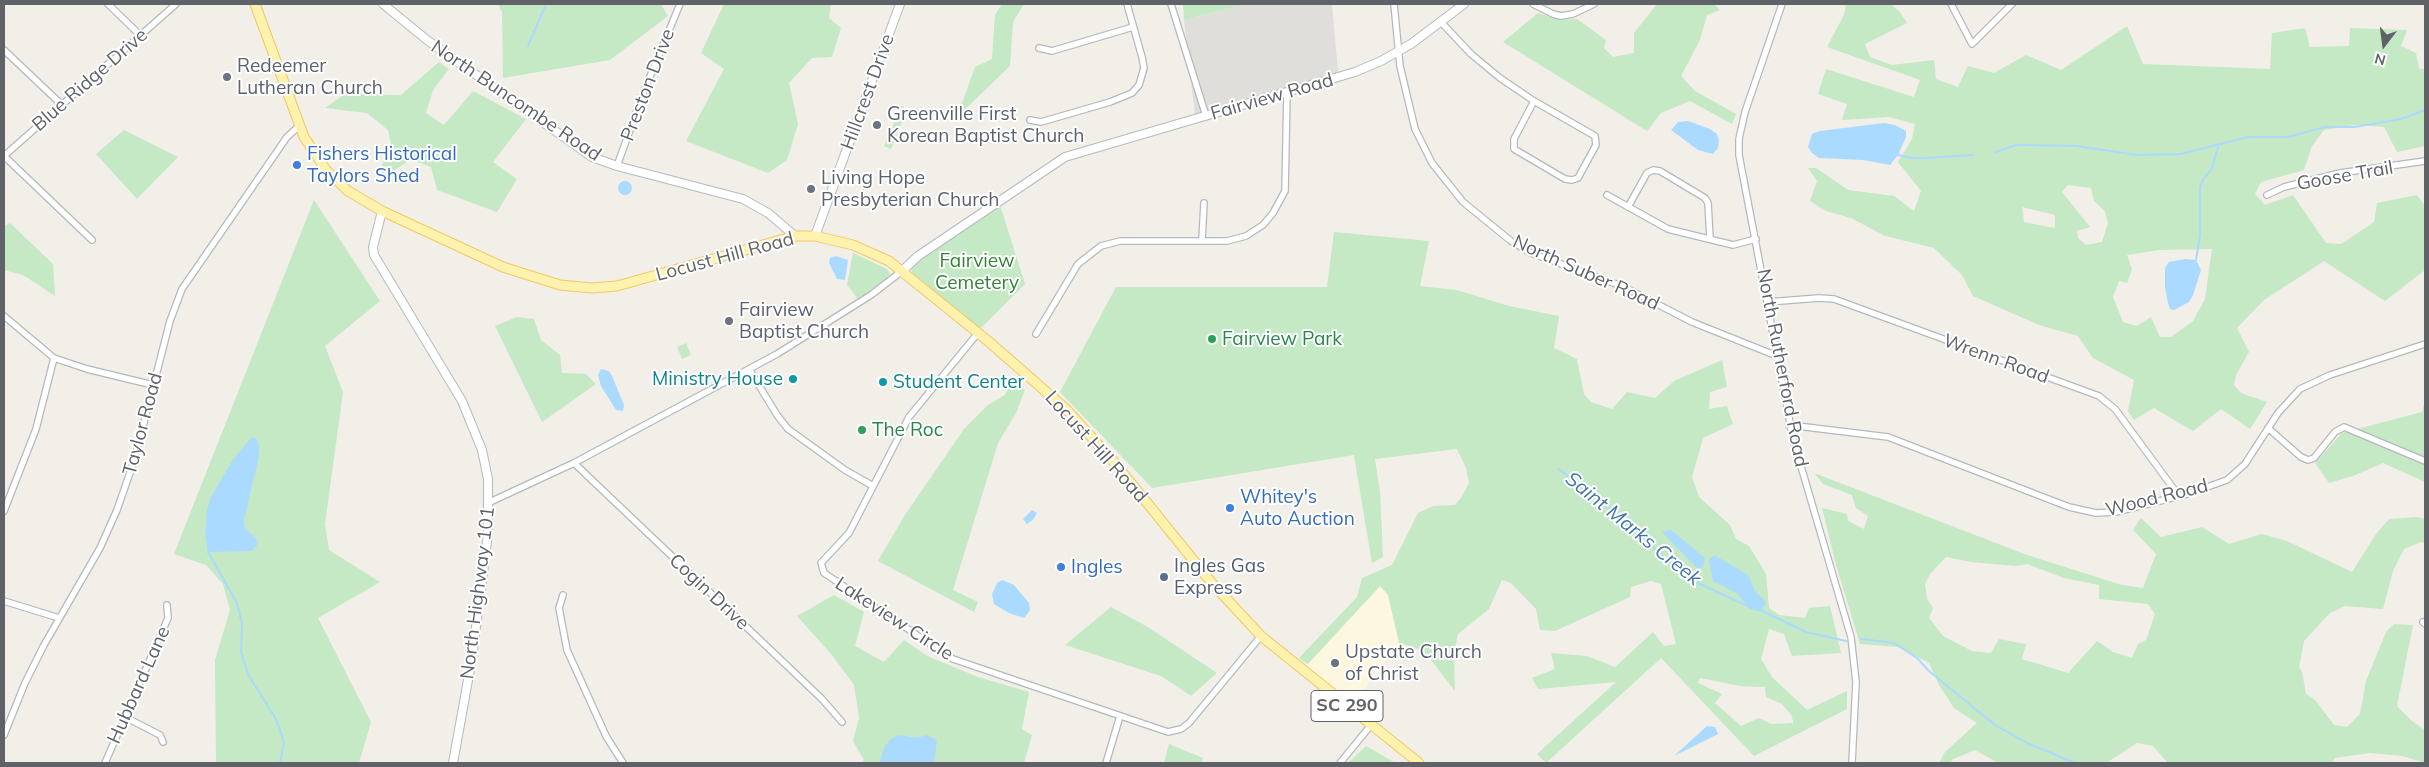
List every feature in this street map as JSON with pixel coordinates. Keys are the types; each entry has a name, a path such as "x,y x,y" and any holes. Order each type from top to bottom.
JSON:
{"main road":[{"name":"Locust Hill Road","path":"255,4 300,126 307,142 326,170 348,191 382,211 521,274 544,282 576,287 610,286 639,281 794,236 815,236 868,251 889,261 1044,388 1084,428 1198,567 1261,636 1419,763"}],"street":[{"path":"108,4 140,35"},
{"name":"Blue Ridge Drive","path":"4,156 176,4"},
{"name":"North Buncombe Road","path":"383,4 420,36 578,149 600,161 743,199 768,212 794,236"},
{"name":"Preston Drive","path":"617,166 644,91 680,4"},
{"name":"Hillcrest Drive","path":"815,236 900,4"},
{"path":"1030,120 1041,122 1122,98 1132,93 1139,85 1144,68 1127,4"},
{"path":"1171,4 1206,116"},
{"name":"North Suber Road","path":"1394,4 1398,52 1410,113 1422,145 1448,185 1479,216 1511,241 1531,253 1624,287 1692,322 1777,356"},
{"name":"Fairview Road","path":"902,271 918,256 1065,157 1355,72 1398,52 1464,4"},
{"path":"1533,4 1561,16 1574,14 1594,4"},
{"name":"North Rutherford Road","path":"1782,4 1745,112 1739,139 1740,171 1768,302 1789,425 1851,637 1856,682 1852,763"},
{"path":"1950,4 1972,44 2012,4"},
{"path":"1441,22 1485,66 1534,101 1595,136 1596,145 1578,178 1572,180 1565,179 1514,148 1514,139 1534,101"},
{"path":"1039,48 1052,51 1134,27"},
{"path":"4,50 61,104"},
{"path":"1036,334 1073,271 1094,250 1120,241 1227,241 1246,236 1262,226 1280,202 1286,182 1287,92"},
{"name":"Taylor Road","path":"4,735 25,683 59,618 100,548 117,510 134,461 170,321 182,289 287,137 300,126"},
{"path":"4,156 92,240"},
{"name":"Goose Trail","path":"2267,194 2284,187 2340,173 2425,161"},
{"path":"1628,206 1647,173 1653,170 1660,171 1705,198 1708,203 1710,239"},
{"path":"1607,195 1664,227 1733,245 1756,240"},
{"path":"1202,240 1204,203"},
{"name":"North Highway 101","path":"382,211 373,247 374,255 462,401 482,450 490,502 488,534 473,650 453,763"},
{"path":"490,502 574,463 749,370 839,317 902,271"},
{"name":"Wrenn Road","path":"1768,302 1819,298 1834,300 2099,396 2116,409 2180,496"},
{"path":"4,316 54,358 87,369 153,385"},
{"name":"Lakeview Circle","path":"978,333 908,417 849,533 821,563 824,573 953,659 1165,732 1181,730 1189,723 1261,636"},
{"name":"Wood Road","path":"1789,425 1888,437 2069,507 2088,512 2116,512 2180,496 2219,483 2234,475 2245,464 2268,428 2292,396 2304,386 2425,344"},
{"path":"4,511 36,429 54,358"},
{"path":"749,370 788,429 845,470 873,486"},
{"path":"2268,428 2301,458 2308,460 2314,458 2335,432 2344,427 2425,461"},
{"name":"Cogin Drive","path":"574,463 822,699 842,722"},
{"path":"563,595 559,608 567,650 606,736 623,763"},
{"path":"4,601 59,618"},
{"name":"Hubbard Lane","path":"105,763 168,618 167,605"},
{"path":"1106,763 1120,716"},
{"path":"125,717 160,735 163,742"},
{"path":"1340,763 1371,725"}],"shaded area":[{"path":"1247,4 1332,4 1339,82 1196,124 1184,20"},
{"path":"1381,586 1388,595 1399,643 1351,707 1303,668"}],"green space":[{"path":"498,4 661,4 668,16 610,60 503,78 502,12"},
{"path":"724,4 831,4 829,18 841,28 832,57 812,58 789,83 798,124 787,160 768,173 686,141 724,69 701,53"},
{"path":"1002,4 1024,4 1013,22 1010,66 957,117 975,67 992,59 995,15"},
{"path":"1183,4 1247,4 1184,20"},
{"path":"1657,4 1714,4 1720,10 1707,15 1700,40 1681,76 1695,91 1736,114 1732,124 1690,101 1661,113 1647,131 1503,42 1538,13 1559,20 1577,19 1606,40 1604,48 1613,57 1634,53 1634,33"},
{"path":"1846,4 1891,4 1900,12 1907,23 1865,44 1870,57 1892,65 1934,60 1936,79 1958,87 1968,66 1994,73 2026,55 2061,70 2127,26 2143,64 2270,69 2272,33 2305,28 2310,47 2349,46 2350,28 2407,30 2401,46 2416,53 2419,69 2425,69 2425,146 2397,152 2384,127 2354,125 2324,130 2312,146 2304,170 2261,182 2255,194 2265,205 2293,195 2326,243 2341,244 2374,222 2377,203 2417,195 2425,206 2425,270 2385,301 2324,261 2264,300 2237,328 2249,352 2236,375 2234,385 2241,393 2267,402 2250,429 2221,409 2193,431 2154,408 2134,420 2128,411 2134,380 2093,358 2078,336 2039,325 1973,296 1962,275 1934,248 1885,236 1851,218 1826,211 1810,201 1817,181 1808,168 1816,168 1848,190 1894,196 1914,211 1921,191 1898,162 1912,139 1915,124 1889,117 1842,120 1847,104 1818,94 1826,69 1914,97 1920,80 1827,47 1844,15","holes":["2068,185 2091,188 2094,201 2105,211 2108,223 2102,242 2086,245 2078,238 2077,231 2090,227 2062,192","2022,207 2055,215 2055,228 2024,222","2212,249 2205,299 2193,321 2171,337 2160,337 2151,317 2137,326 2123,322 2113,297 2119,281 2127,283 2132,269 2127,255 2159,250"]},
{"path":"439,62 449,69 433,90 426,113 444,125 473,91 526,119 493,162 517,179 497,212 437,190 431,167 411,159 383,178 379,171 392,148 388,130 367,113 325,108 345,94 401,95"},
{"path":"901,106 904,107 903,119 891,149 884,146"},
{"path":"124,130 178,157 137,199 96,154"},
{"path":"314,200 380,301 325,346 343,392 325,524 329,550 380,582 318,618 371,722 359,763 216,763 215,660 230,610 223,584 206,565 174,554"},
{"name":"Fairview Cemetery","path":"1000,205 1025,284 980,329 913,276 911,269 915,263"},
{"path":"10,223 53,264 55,296 23,275 4,270 4,226"},
{"path":"1334,232 1429,241 1420,286 1457,290 1509,306 1559,316 1554,348 1577,359 1584,394 1591,402 1612,409 1627,392 1655,398 1674,381 1722,360 1727,387 1710,392 1709,409 1727,406 1733,424 1703,438 1692,477 1699,497 1730,525 1736,539 1749,546 1766,574 1769,608 1779,615 1805,618 1809,608 1830,606 1841,653 1792,656 1784,634 1769,629 1761,659 1772,677 1807,710 1847,691 1847,709 1754,756 1661,658 1546,763 1537,754 1616,682 1538,689 1532,678 1555,669 1551,653 1587,656 1615,667 1653,632 1664,646 1676,644 1661,584 1651,581 1631,587 1630,597 1555,631 1540,630 1536,609 1511,583 1502,580 1489,609 1458,634 1454,654 1455,691 1424,651 1399,643 1388,595 1380,586 1308,664 1299,658 1357,597 1362,578 1392,565 1418,513 1433,506 1455,505 1461,498 1469,483 1466,468 1457,449 1375,459 1380,492 1383,557 1372,563 1354,455 1152,488 1060,392 1116,287 1327,287","holes":["1700,678 1740,686 1765,687 1766,697 1782,704 1792,716 1793,723 1771,724 1759,718 1741,726 1715,703 1722,694 1698,683"]},
{"path":"853,253 887,269 890,274 883,283 858,299 847,285"},
{"path":"517,317 534,319 541,340 560,355 562,373 586,374 596,384 542,422 495,326"},
{"path":"686,343 691,355 682,359 677,347"},
{"path":"1011,383 1025,390 1016,413 998,443 953,590 978,602 974,612 878,561 905,515 964,429 988,405 1005,395"},
{"path":"2425,400 2425,482 2383,463 2353,476 2329,483 2315,463 2342,433 2422,412"},
{"path":"1814,473 2027,555 2122,585 2143,588 2156,554 2133,530 2141,518 2161,537 2202,527 2229,544 2262,534 2287,541 2352,572 2376,534 2389,519 2417,517 2425,519 2425,543 2421,542 2404,549 2393,571 2383,609 2345,606 2330,613 2304,641 2299,667 2302,672 2306,694 2315,700 2334,725 2347,727 2360,714 2366,681 2386,632 2394,624 2413,625 2397,706 2412,721 2425,730 2425,763 2403,756 2370,753 2335,758 2332,763 2168,763 2153,746 2137,743 2106,763 1998,763 1975,750 1953,759 1950,763 1939,763 1945,752 1977,723 1954,708 1939,685 1929,663 1899,647 1860,644 1836,565 1822,508 1847,514 1848,521 1864,529 1868,516 1856,508 1852,495 1823,484","holes":["1946,557 1971,562 2016,566 2027,564 2064,578 2099,585 2099,599 2148,604 2155,614 2146,640 2138,644 2132,658 2113,652 2097,641 2068,673 2022,659 2026,644 1999,639 1991,653 1972,651 1943,636 1929,618 1933,608 1927,599 1925,584 1930,574"]},
{"path":"834,595 864,612 855,646 884,662 904,640 927,656 978,677 1029,692 1022,729 1032,735 1024,763 861,763 864,760 853,741 859,718 854,685 832,655 797,616"},
{"path":"1111,607 1146,626 1217,673 1191,696 1161,676 1065,645"},
{"path":"1169,744 1203,758 1202,763 1164,763"},
{"path":"1366,746 1392,761 1395,763 1348,763"}],"water":[{"path":"1688,121 1710,129 1717,134 1719,140 1718,148 1713,154 1698,150 1671,130 1678,122"},
{"path":"1884,123 1895,125 1906,131 1906,137 1898,155 1890,165 1863,160 1819,158 1808,147 1812,134 1820,131"},
{"path":"625,181 630,183 632,188 630,193 625,195 620,193 618,188 620,183"},
{"path":"836,256 848,260 845,280 837,279 829,263 830,258"},
{"path":"2185,259 2196,260 2201,270 2189,302 2174,310 2170,309 2165,287 2165,268 2169,262"},
{"path":"601,369 609,371 612,376 624,405 623,411 616,410 601,386 598,375"},
{"path":"251,438 256,438 259,444 259,456 244,520 245,528 256,539 257,545 252,551 208,552 205,534 210,499 232,461"},
{"path":"1032,510 1037,513 1033,520 1027,524 1023,519"},
{"path":"1671,530 1705,558 1703,567 1698,569 1662,532"},
{"path":"1714,555 1748,575 1755,591 1766,602 1764,607 1757,611 1750,609 1738,594 1713,581 1709,560"},
{"path":"1002,580 1014,585 1029,603 1030,610 1024,618 1009,613 994,604 992,594 997,583"},
{"path":"1707,726 1715,727 1718,734 1674,756"},
{"path":"898,735 918,738 926,735 937,740 934,763 879,763 885,746"}],"waterway":[{"path":"528,46 546,4"},
{"path":"1996,152 2016,145 2028,145 2076,146 2137,155 2181,154 2248,137 2288,137 2325,127 2354,127 2401,119 2425,110"},
{"path":"2196,260 2200,235 2200,187 2212,168 2218,147"},
{"path":"1898,155 1912,158 1973,155"},
{"name":"Saint Marks Creek","path":"1559,469 1610,509 1689,579 1748,606"},
{"path":"208,552 237,603 242,624 241,652 249,676 276,719 284,742 280,763"},
{"name":"Saint Marks Creek","path":"1758,609 1806,632 1846,641"},
{"name":"Saint Marks Creek","path":"1861,639 1894,643 1917,658 1929,671 1995,725 2027,743 2075,763"}],"place":[{"name":"Redeemer Lutheran Church","path":"227,77"},
{"name":"Greenville First Korean Baptist Church","path":"877,125"},
{"name":"Fishers Historical Taylors Shed","path":"297,165"},
{"name":"Living Hope Presbyterian Church","path":"811,189"},
{"name":"Fairview Baptist Church","path":"729,321"},
{"name":"Fairview Park","path":"1212,339"},
{"name":"Ministry House","path":"793,379"},
{"name":"Student Center","path":"883,382"},
{"name":"The Roc","path":"862,430"},
{"name":"Whitey's Auto Auction","path":"1230,508"},
{"name":"Ingles","path":"1061,567"},
{"name":"Ingles Gas Express","path":"1164,577"},
{"name":"Upstate Church of Christ","path":"1335,663"}]}
